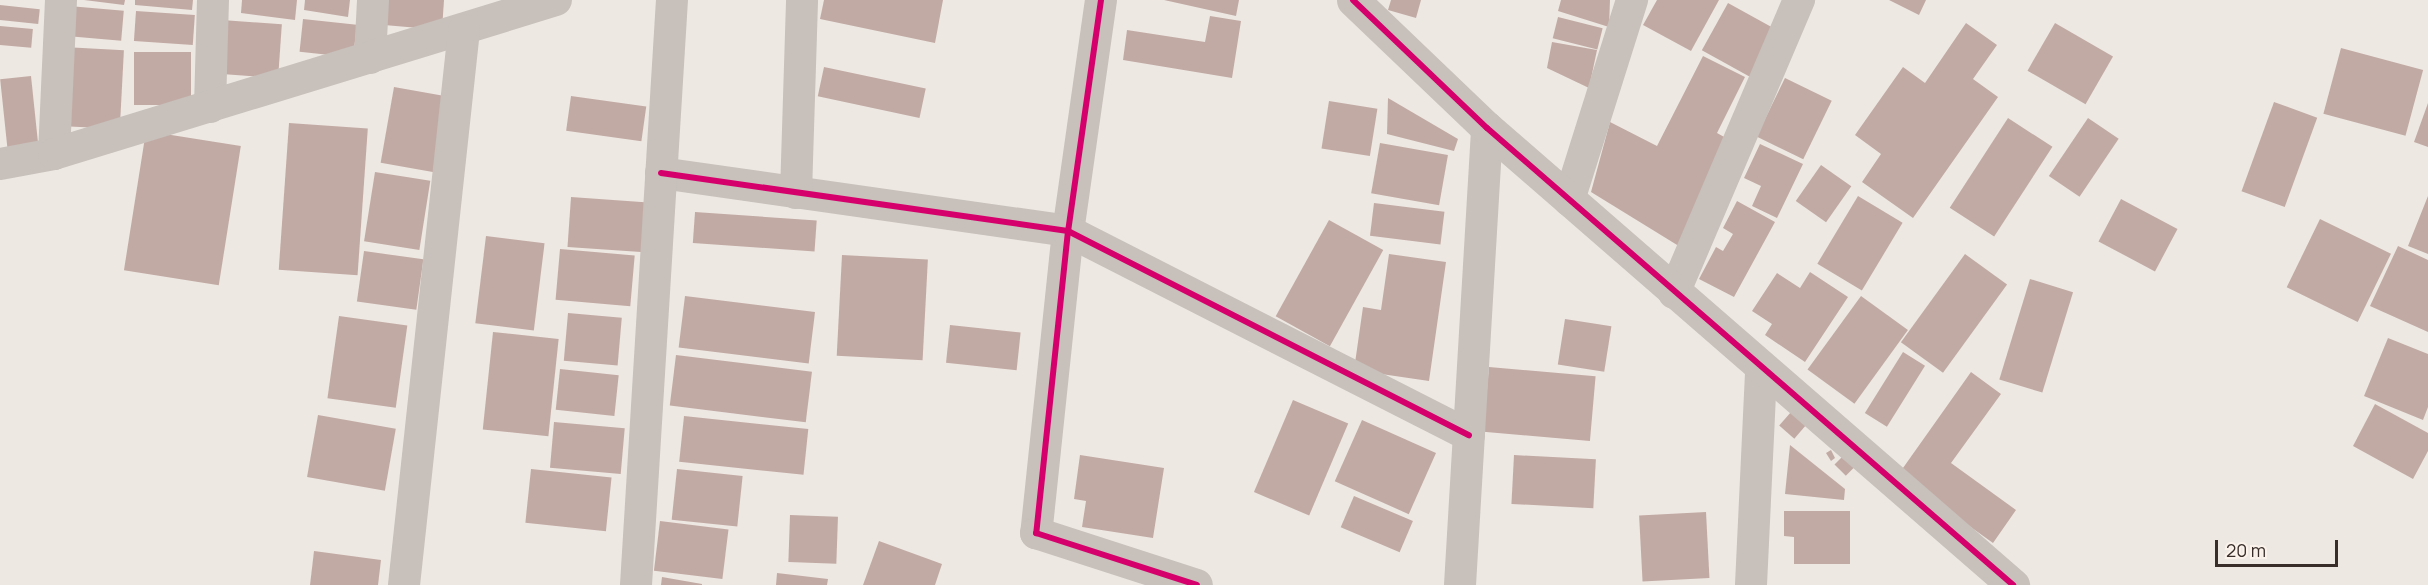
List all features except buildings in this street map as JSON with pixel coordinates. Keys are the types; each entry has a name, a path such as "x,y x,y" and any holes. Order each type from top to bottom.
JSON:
{"street":[{"path":"54,154 61,0"},
{"path":"210,107 213,0"},
{"path":"370,58 374,0"},
{"path":"0,164 54,154 556,0"},
{"path":"636,585 672,0"},
{"path":"795,193 802,0"},
{"path":"1101,0 1068,231 1036,533 1197,585"},
{"path":"1353,0 1487,128 1761,369 2013,585"},
{"path":"1569,200 1632,0"},
{"path":"1674,293 1799,0"},
{"path":"404,585 464,30"},
{"path":"1460,585 1487,128"},
{"path":"661,173 1068,231 1469,435"},
{"path":"1751,585 1761,369"}],"cycle path":[{"path":"1101,0 1068,231 1036,533 1197,585"},
{"path":"1353,0 1487,128 2013,585"},
{"path":"661,173 1068,231 1469,435"}]}
